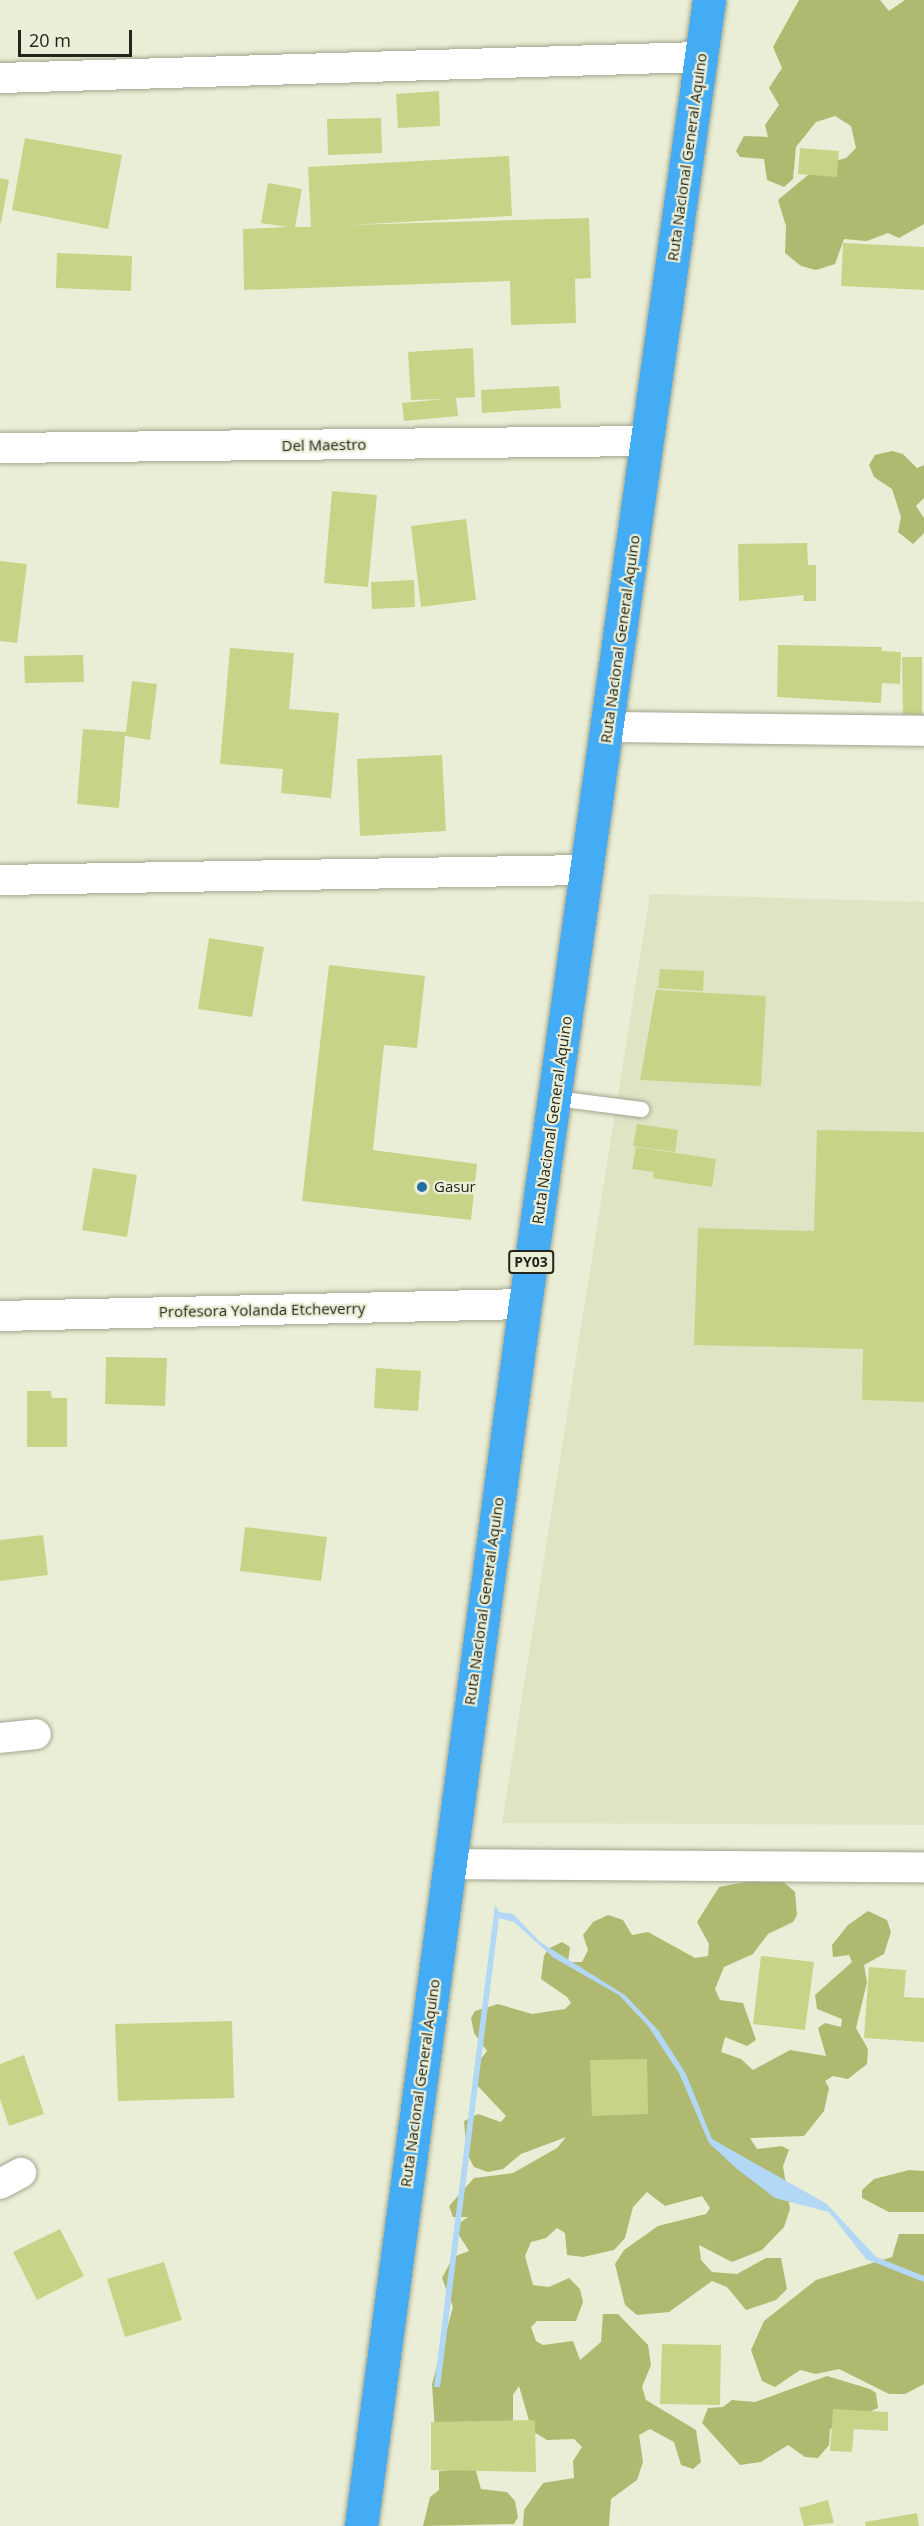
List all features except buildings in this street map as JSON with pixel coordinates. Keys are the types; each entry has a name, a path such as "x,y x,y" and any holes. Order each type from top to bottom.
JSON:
{"highway":[{"name":"Ruta Nacional General Aquino","path":"361,2526 525,1304 709,0"}],"street":[{"path":"0,78 701,57"},
{"name":"Del Maestro","path":"0,448 647,441"},
{"path":"608,727 924,731"},
{"path":"0,880 587,870"},
{"name":"Profesora Yolanda Etcheverry","path":"0,1316 525,1304"},
{"path":"0,1738 36,1734"},
{"path":"449,1864 924,1867"}],"lane":[{"path":"555,1098 640,1109"}],"shaded area":[{"path":"650,894 924,902 924,1825 502,1823"}],"green space":[{"path":"799,0 880,0 889,11 905,0 924,0 924,224 899,238 888,233 867,241 844,239 835,264 816,270 801,266 785,253 786,226 778,200 820,165 846,158 856,148 851,126 835,116 816,122 796,147 793,179 784,187 767,180 764,159 740,157 736,151 744,136 768,137 765,125 779,105 769,88 782,68 773,47"},
{"path":"892,451 903,454 917,468 924,465 924,498 916,506 924,518 924,533 913,544 898,532 901,517 892,489 874,477 869,465 875,455"},
{"path":"777,1876 795,1892 797,1915 793,1922 768,1934 753,1954 724,1967 715,1989 720,2000 743,2003 756,2040 747,2046 725,2037 721,2052 741,2059 753,2070 790,2050 826,2056 818,2028 825,2023 841,2027 842,2019 817,2009 815,1995 852,1962 849,1955 833,1957 832,1945 848,1925 868,1911 887,1920 891,1932 884,1954 864,1965 867,1982 856,2028 868,2049 867,2064 848,2079 833,2076 825,2081 829,2088 824,2111 804,2136 750,2138 757,2149 782,2146 789,2150 783,2166 790,2209 784,2227 762,2250 732,2262 699,2245 701,2260 712,2272 737,2274 766,2258 781,2258 787,2289 776,2300 746,2310 727,2287 712,2281 669,2312 637,2315 625,2305 615,2264 624,2250 658,2226 706,2214 710,2208 702,2196 665,2206 647,2192 633,2207 625,2238 614,2250 583,2257 567,2255 565,2233 557,2228 546,2238 531,2242 525,2256 533,2285 549,2287 569,2278 580,2289 583,2302 576,2321 537,2321 531,2327 536,2341 543,2345 573,2341 580,2360 601,2342 603,2314 618,2314 648,2345 651,2365 642,2387 646,2400 696,2430 701,2462 693,2469 681,2465 674,2442 650,2429 639,2435 643,2462 637,2480 611,2499 609,2526 523,2526 524,2510 543,2483 574,2478 573,2461 582,2447 574,2439 547,2440 532,2431 519,2386 513,2395 513,2423 435,2431 432,2384 453,2307 442,2278 453,2257 469,2251 454,2227 468,2217 453,2217 449,2206 474,2178 513,2173 557,2148 566,2137 521,2154 503,2169 488,2172 474,2167 467,2154 464,2121 478,2114 501,2122 506,2116 475,2083 474,2068 487,2051 474,2033 471,2018 475,2011 498,2004 532,2014 565,2009 571,2003 567,1997 541,1979 544,1956 548,1949 562,1942 570,1947 568,1962 582,1962 588,1950 583,1935 593,1922 608,1915 623,1920 632,1935 648,1932 695,1958 708,1956 709,1944 697,1922 719,1887"},
{"path":"909,2170 924,2171 924,2212 889,2212 862,2198 862,2190 874,2179"},
{"path":"899,2234 924,2234 924,2384 905,2394 889,2394 839,2369 816,2374 800,2370 775,2387 762,2381 751,2350 764,2321 816,2280 892,2257"},
{"path":"827,2376 870,2389 876,2393 878,2408 830,2429 829,2445 818,2458 805,2457 788,2445 761,2462 740,2465 702,2423 708,2408 723,2407 732,2400 755,2402"},
{"path":"475,2468 481,2489 507,2492 515,2501 518,2517 514,2524 423,2526 430,2497 439,2490 439,2471"}],"water":[{"path":"495,1905 499,1912 513,1914 540,1942 625,1995 658,2030 686,2074 712,2139 827,2204 876,2257 924,2276 924,2282 866,2259 829,2212 775,2198 737,2169 709,2143 679,2073 648,2026 619,1995 554,1958 514,1922 499,1918 440,2387 434,2387"}],"place":[{"name":"Gasur","path":"422,1187"}]}
